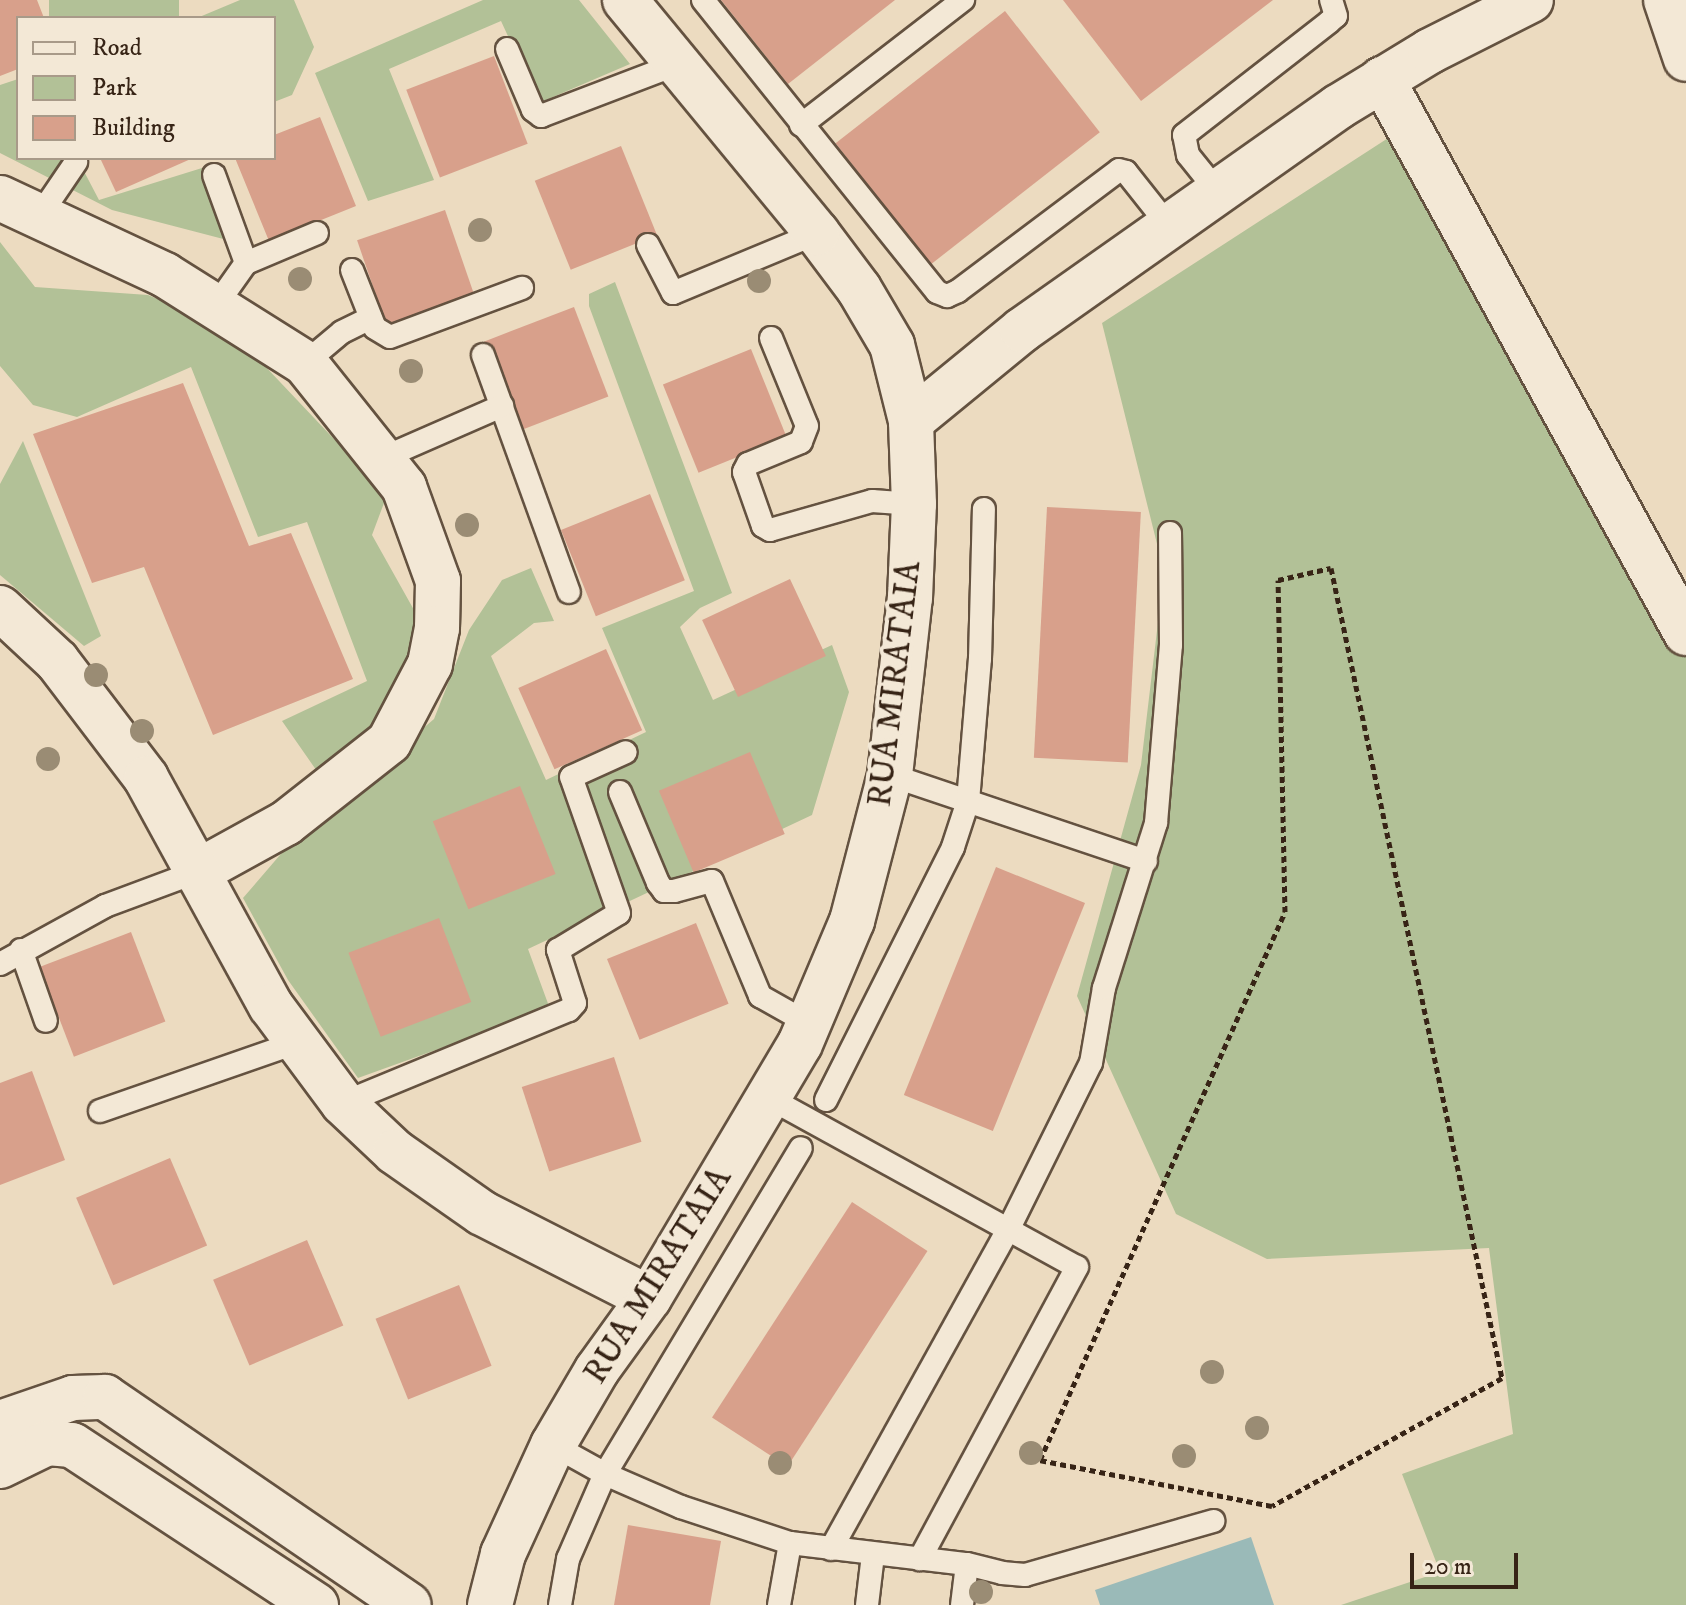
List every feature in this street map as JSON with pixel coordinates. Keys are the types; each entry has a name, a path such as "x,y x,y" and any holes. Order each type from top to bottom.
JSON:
{"street":[{"name":"RUA MIRATAIA","path":"490,1605 503,1554 553,1445 597,1370 649,1298 769,1098 808,1023 852,921 890,775 914,504 911,421 892,345 859,289 817,233 625,0"},
{"path":"1666,0 1686,59"},
{"path":"911,421 1022,330 1217,191 1382,79 1519,2"},
{"path":"1382,79 1686,633"},
{"path":"19,208 217,304 305,363 385,457 404,487 438,581 437,628 430,664 411,708 389,742 336,788 199,871"},
{"path":"0,608 57,661 146,778 271,1006 343,1103 395,1152 482,1213 649,1298"},
{"path":"0,1423 73,1398 105,1397 409,1605"},
{"path":"0,1466 47,1443 72,1445 316,1605"}],"lane":[{"path":"703,0 937,292 947,296 1119,170 1126,172 1168,225"},
{"path":"801,125 963,0"},
{"path":"1217,191 1188,155 1184,135 1336,16 1331,0"},
{"path":"507,49 533,110 541,116 677,64"},
{"path":"19,208 76,162"},
{"path":"214,175 246,263"},
{"path":"217,304 246,263 317,233"},
{"path":"648,245 673,293 817,233"},
{"path":"352,270 371,318 381,335 390,337 522,288"},
{"path":"305,363 342,332 371,318"},
{"path":"771,338 807,426 801,442 748,464 744,472 763,526 770,530 872,501 914,504"},
{"path":"483,355 569,592"},
{"path":"385,457 502,406"},
{"path":"826,1100 953,847 968,801 980,659 984,509"},
{"path":"831,1549 1010,1226 1091,1063 1100,1035 1104,988 1156,823 1171,645 1170,533"},
{"path":"343,1103 569,1010 575,1003 558,950 619,913 571,777 626,752"},
{"path":"890,775 1146,861"},
{"path":"620,792 664,891 712,881 760,996 808,1023"},
{"path":"0,964 105,906 199,871"},
{"path":"21,950 46,1021"},
{"path":"100,1111 298,1042"},
{"path":"769,1098 1010,1226 1077,1267 920,1559"},
{"path":"560,1605 568,1559 605,1474 801,1148"},
{"path":"553,1445 605,1474 681,1507 790,1543 967,1564 1025,1575 1213,1521"},
{"path":"779,1605 790,1543"},
{"path":"867,1605 873,1555"},
{"path":"962,1605 967,1564"}],"path":[{"path":"1331,568 1502,1378 1272,1506 1040,1460 1285,912 1278,580 1331,568"}],"green space":[{"path":"49,0 179,0 179,16 49,16"},
{"path":"240,0 294,0 314,47 292,95 276,101 276,16 202,16"},
{"path":"483,0 579,0 630,64 539,103 501,21 389,69 434,180 368,201 315,73"},
{"path":"16,80 16,160 78,160 99,200 202,168 231,241 112,210 0,153 0,85"},
{"path":"1399,131 1686,650 1686,1605 1341,1605 1440,1572 1402,1474 1513,1434 1489,1248 1267,1259 1176,1214 1077,996 1141,765 1164,572 1102,323"},
{"path":"0,242 35,287 148,295 230,329 387,495 372,535 414,610 427,645 420,676 328,787 282,721 367,681 307,522 258,537 191,367 77,417 33,405 0,366"},
{"path":"615,282 732,593 700,608 680,627 713,700 832,645 849,692 812,815 528,949 550,1009 358,1078 288,980 243,898 292,841 434,719 469,630 502,580 531,568 554,621 534,623 491,656 546,780 646,732 602,628 694,591 589,306 589,294"},
{"path":"23,441 101,636 84,646 0,575 0,484"}],"water":[{"path":"1251,1537 1274,1605 1100,1605 1095,1590"}],"building":[{"path":"0,0 37,0 43,16 16,16 16,70 0,76"},
{"path":"721,0 895,0 788,84"},
{"path":"1063,0 1273,0 1141,101"},
{"path":"1005,11 1100,132 930,265 836,143"},
{"path":"494,56 528,144 440,177 406,90"},
{"path":"320,117 356,206 269,241 236,160 276,160 276,134"},
{"path":"621,146 657,235 571,270 535,181"},
{"path":"101,160 188,160 116,192"},
{"path":"445,210 475,297 387,327 357,240"},
{"path":"574,307 608,397 519,431 484,341"},
{"path":"751,349 787,437 699,473 663,385"},
{"path":"183,383 249,546 291,533 353,679 213,735 144,567 92,583 33,434"},
{"path":"650,494 685,580 596,616 561,530"},
{"path":"1047,507 1141,512 1128,763 1034,758"},
{"path":"790,579 826,656 738,697 702,620"},
{"path":"606,649 642,730 554,769 518,688"},
{"path":"750,752 785,834 694,873 659,791"},
{"path":"520,786 556,874 468,909 433,821"},
{"path":"996,867 1085,903 993,1131 904,1095"},
{"path":"439,918 471,1002 381,1037 348,953"},
{"path":"696,923 729,1004 640,1040 607,959"},
{"path":"131,932 165,1022 74,1057 40,967"},
{"path":"614,1057 642,1142 549,1172 522,1087"},
{"path":"32,1071 65,1160 0,1185 0,1083"},
{"path":"170,1158 207,1245 113,1285 76,1198"},
{"path":"852,1202 927,1251 788,1467 712,1418"},
{"path":"307,1240 343,1326 249,1365 213,1280"},
{"path":"459,1285 492,1366 408,1399 376,1319"},
{"path":"628,1525 721,1541 710,1605 614,1605"}]}
